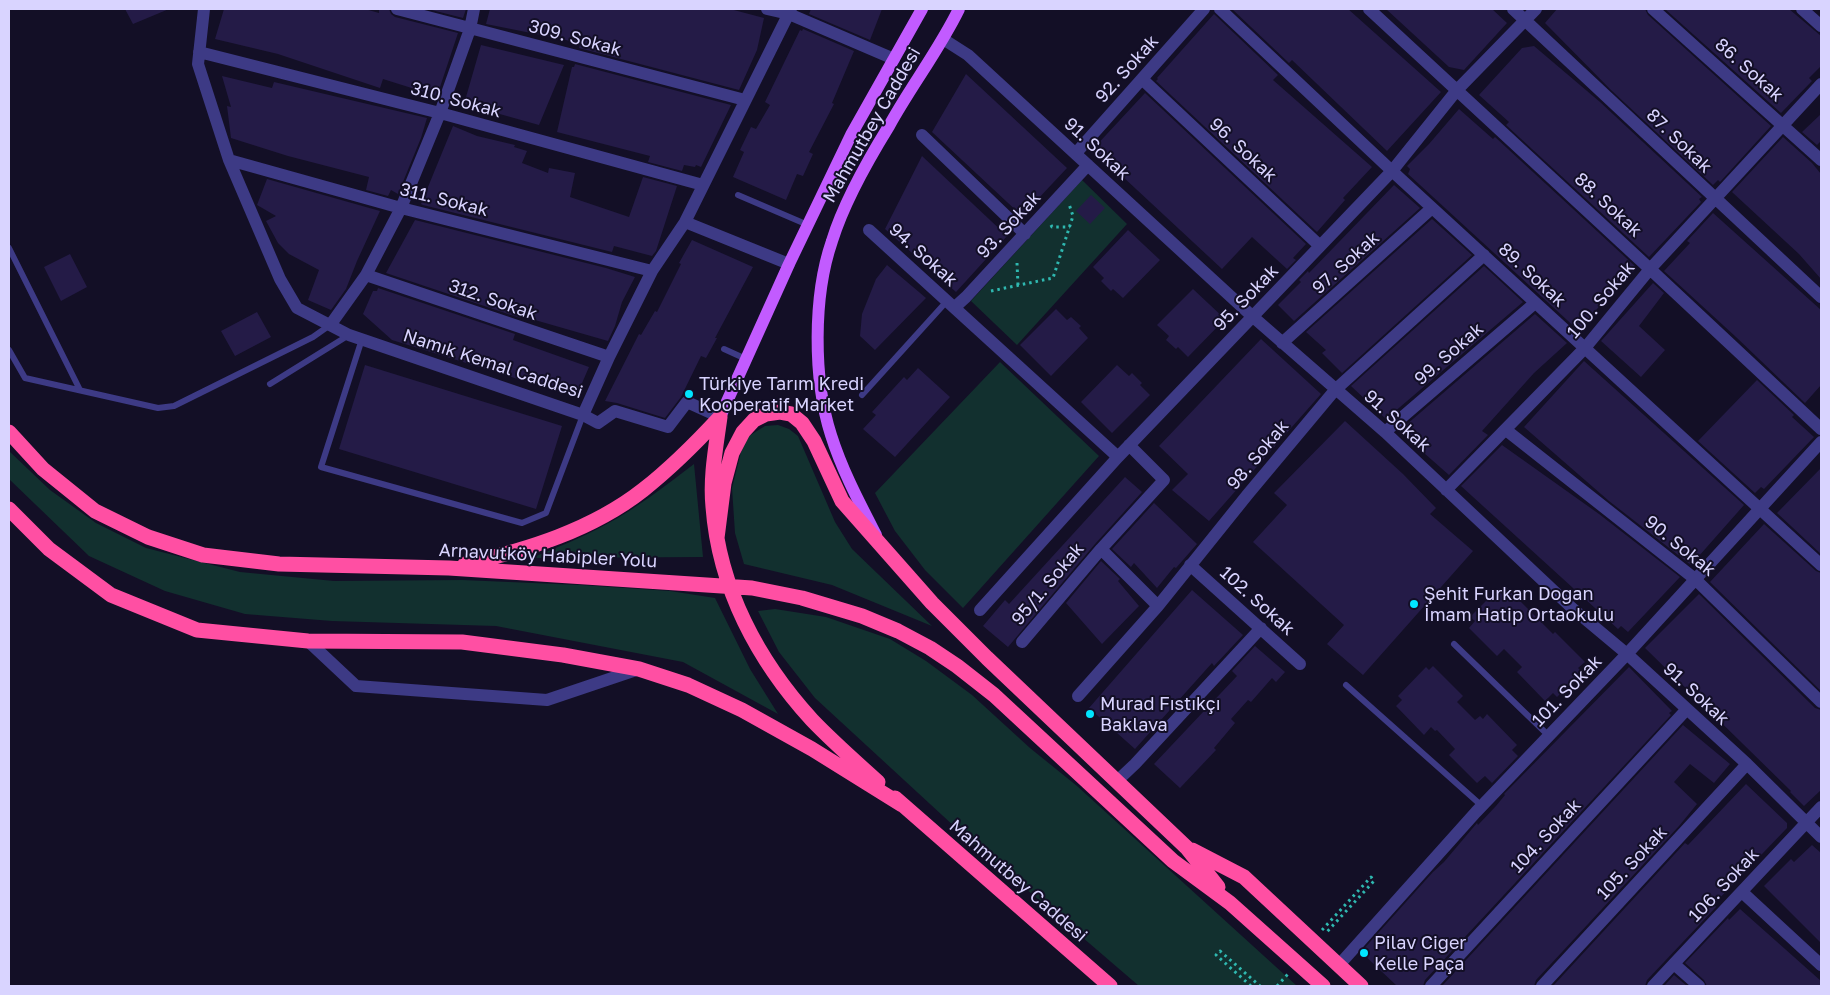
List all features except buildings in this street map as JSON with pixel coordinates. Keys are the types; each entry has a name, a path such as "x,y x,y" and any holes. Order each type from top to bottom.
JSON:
{"highway":[{"path":"717,538 724,483 732,453 743,432 754,420 766,414 780,412 791,414 802,423 814,441 842,501 932,603 986,658 1187,848 1230,903 1323,986"},
{"path":"720,417 712,480 713,508 720,556 739,611 756,645 784,686 813,720 902,805"},
{"path":"449,568 508,554 584,526 612,511 642,491 675,464 720,417"},
{"name":"Arnavutköy Habipler Yolu","path":"9,432 43,469 95,510 148,537 202,555 279,564 449,568 752,588 802,598 862,616 898,631 958,666 1072,766 1173,861 1230,903"},
{"path":"9,509 49,549 110,595 197,630 308,641 462,642 564,655 639,669 688,685 742,710 812,749 902,805"},
{"path":"1072,766 1117,781"},
{"name":"Mahmutbey Caddesi","path":"902,805 1110,986"},
{"path":"1187,848 1244,877 1361,986"}],"main road":[{"name":"Mahmutbey Caddesi","path":"720,417 789,264 851,135 922,9"},
{"name":"Mahmutbey Caddesi","path":"884,550 851,487 831,434 820,388 818,325 824,274 831,241 844,209 889,126 943,39 958,9"}],"street":[{"name":"Namık Kemal Caddesi","path":"204,9 198,64 229,160 280,279 297,308 362,340 583,415 609,357 652,271 685,222 790,12"},
{"name":"309. Sokak","path":"397,9 745,100"},
{"path":"331,324 366,275 401,208 440,113 470,28 474,9"},
{"path":"767,9 790,12 894,59"},
{"name":"92. Sokak","path":"1076,153 1204,9"},
{"name":"89. Sokak","path":"1220,9 1392,171 1821,565"},
{"name":"88. Sokak","path":"1368,9 1650,268 1821,429"},
{"name":"87. Sokak","path":"1513,9 1821,297"},
{"name":"95. Sokak","path":"980,610 1129,445 1392,171 1456,90 1536,9"},
{"name":"86. Sokak","path":"1653,9 1784,124 1821,160"},
{"path":"1802,9 1820,23"},
{"name":"91. Sokak","path":"943,39 968,55 1252,316 1385,432 1572,608 1627,654 1687,709 1821,837"},
{"name":"310. Sokak","path":"199,52 440,113 703,185"},
{"name":"96. Sokak","path":"1142,79 1320,246"},
{"name":"100. Sokak","path":"1446,490 1585,348 1650,268 1821,84"},
{"path":"922,135 1025,234"},
{"name":"311. Sokak","path":"229,160 401,208 652,271"},
{"name":"93. Sokak","path":"951,304 966,297 1088,165"},
{"name":"97. Sokak","path":"1282,343 1432,208"},
{"path":"685,222 789,264"},
{"name":"94. Sokak","path":"869,230 1118,457"},
{"name":"98. Sokak","path":"1078,696 1158,606 1335,390 1484,255"},
{"name":"312. Sokak","path":"366,275 609,357"},
{"name":"99. Sokak","path":"1385,432 1535,303"},
{"path":"583,415 598,423 615,411 668,427 687,402 720,417"},
{"name":"90. Sokak","path":"1506,430 1696,579 1821,702"},
{"name":"101. Sokak","path":"1338,966 1482,806 1627,654 1821,442"},
{"name":"95/1. Sokak","path":"1022,642 1101,549 1164,480 1129,445"},
{"name":"95/1. Sokak","path":"1101,549 1158,606"},
{"name":"102. Sokak","path":"1190,565 1300,664"},
{"path":"1117,781 1261,628"},
{"path":"308,641 356,686 546,700 639,669"},
{"name":"104. Sokak","path":"1431,986 1687,709"},
{"name":"105. Sokak","path":"1542,986 1746,764"},
{"name":"106. Sokak","path":"1653,986 1821,807"},
{"path":"1742,892 1821,965"},
{"path":"1674,964 1699,986"}],"lane":[{"path":"738,195 808,225"},
{"path":"9,248 80,390"},
{"path":"862,395 951,304"},
{"path":"9,350 25,378 158,408 174,406 313,337 331,324"},
{"path":"270,384 349,335"},
{"path":"362,340 321,467 522,523 546,513 583,415"},
{"path":"724,349 746,359"},
{"path":"1454,644 1549,736"},
{"path":"1346,685 1482,806"}],"path":[{"path":"966,297 1053,278 1073,216 1064,191"},
{"path":"1320,932 1370,877 1374,880 1339,918"},
{"path":"1251,986 1216,955 1220,951 1260,986"}],"green space":[{"path":"1082,180 1127,224 1017,345 971,301"},
{"path":"1000,362 1099,456 963,608 925,570 895,531 875,493"},
{"path":"778,425 789,429 798,436 835,522 852,549 932,626 832,585 744,564 735,533 732,488 741,452 749,436 765,426"},
{"path":"9,451 50,490 96,523 146,548 240,572 334,581 462,580 580,585 670,591 715,598 750,669 778,714 683,662 496,626 332,621 245,614 165,591 89,556 9,479"},
{"path":"694,464 703,557 531,558 578,539 617,518 651,496"},
{"path":"775,609 826,617 890,639 926,661 972,695 1030,748 1077,786 1297,986 1139,986 968,839 815,698 779,652 758,611"}],"place":[{"name":"Türkiye Tarım Kredi Kooperatif Market","path":"689,394"},
{"name":"Şehit Furkan Doğan İmam Hatip Ortaokulu","path":"1414,604"},
{"name":"Murad Fıstıkçı Baklava","path":"1090,714"},
{"name":"Pilav Ciğer Kelle Paça","path":"1364,953"}]}
